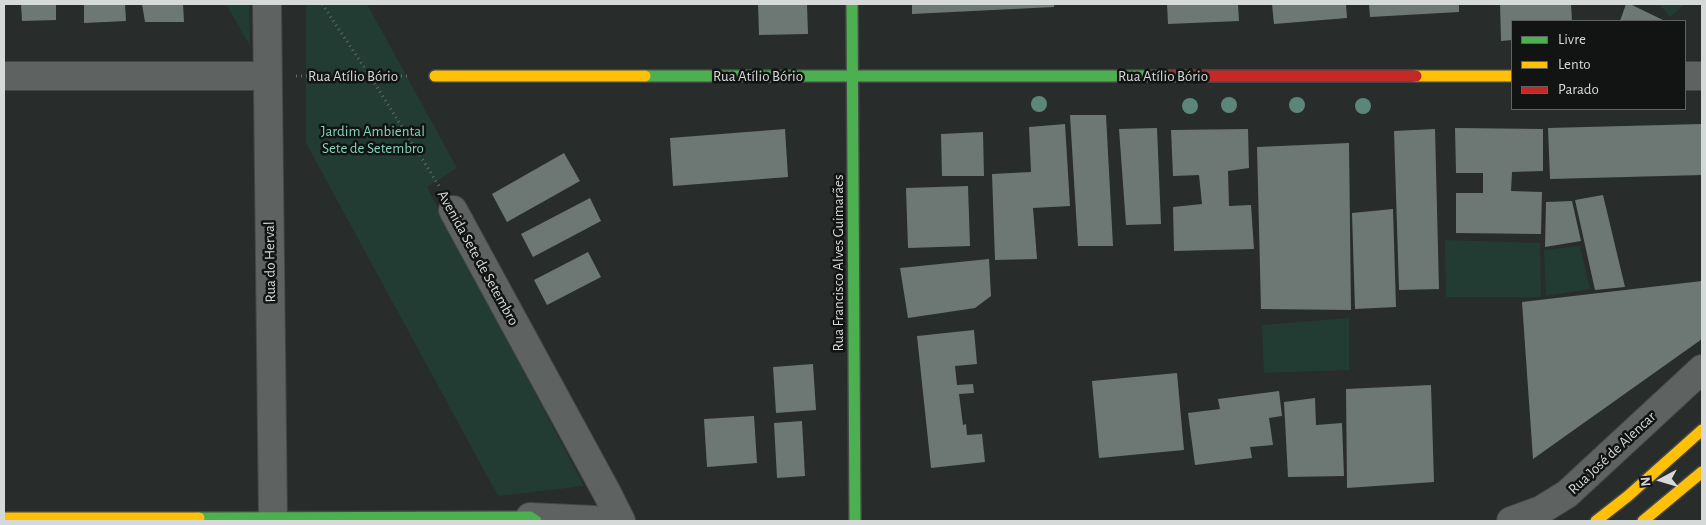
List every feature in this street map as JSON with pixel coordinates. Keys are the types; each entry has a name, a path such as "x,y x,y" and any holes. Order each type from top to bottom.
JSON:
{"street":[{"name":"Rua do Herval","path":"267,4 273,519"},
{"name":"Rua Francisco Alves Guimarães","path":"852,4 855,521"},
{"path":"4,76 268,76"},
{"name":"Rua Atílio Bório","path":"435,76 1511,76"},
{"path":"1686,76 1702,76"},
{"name":"Avenida Sete de Setembro","path":"453,210 607,493 620,521"},
{"name":"Rua José de Alencar","path":"1511,521 1541,510 1567,494 1702,369"},
{"path":"1596,521 1628,496 1702,430"},
{"path":"1643,521 1702,472"},
{"path":"4,518 533,519 615,521"}],"path":[{"name":"Avenida Sete de Setembro","path":"322,4 370,76 453,210"},
{"name":"Rua Atílio Bório","path":"268,76 435,76"}],"green space":[{"path":"226,4 249,4 250,46"},
{"name":"Jardim Ambiental Sete de Setembro","path":"306,4 367,4 457,168 427,187 584,486 498,496 306,143"},
{"path":"1659,4 1685,4 1670,17"},
{"path":"1445,240 1540,243 1541,297 1446,297"},
{"path":"1580,246 1590,289 1546,296 1544,250"},
{"path":"1349,318 1349,370 1264,373 1262,325"}],"building":[{"path":"21,4 56,4 56,20 22,21"},
{"path":"84,4 125,4 126,21 84,23"},
{"path":"142,4 183,4 184,22 145,22"},
{"path":"758,4 807,4 808,34 759,35"},
{"path":"912,4 1054,4 1054,7 912,14"},
{"path":"1167,4 1238,4 1239,21 1168,24"},
{"path":"1272,4 1346,4 1347,18 1274,24"},
{"path":"1369,4 1459,4 1459,12 1370,17"},
{"path":"1500,4 1571,4 1572,20 1511,20 1511,40 1501,41"},
{"path":"1626,4 1630,4 1663,20 1620,20"},
{"path":"1070,115 1106,115 1113,246 1078,246"},
{"path":"1065,124 1070,206 1033,208 1037,259 995,260 992,174 1031,172 1029,127"},
{"path":"1702,124 1702,175 1550,179 1548,128"},
{"path":"1157,128 1161,224 1126,225 1119,129"},
{"path":"1455,128 1543,129 1543,171 1512,172 1511,191 1542,192 1541,234 1456,233 1456,193 1483,193 1483,173 1456,173"},
{"path":"785,129 788,177 673,186 670,138"},
{"path":"1248,129 1249,168 1228,171 1229,206 1251,205 1254,249 1174,251 1173,207 1202,204 1199,175 1173,176 1171,130"},
{"path":"1435,129 1439,289 1399,290 1394,131"},
{"path":"983,132 984,176 942,176 941,134"},
{"path":"1349,143 1351,310 1261,309 1257,147"},
{"path":"564,153 580,181 507,222 492,194"},
{"path":"968,186 970,246 908,248 906,188"},
{"path":"1603,195 1625,287 1595,290 1575,200"},
{"path":"590,198 601,221 533,257 521,234"},
{"path":"1572,201 1581,241 1545,247 1546,202"},
{"path":"1393,209 1396,307 1355,309 1352,213"},
{"path":"588,252 601,277 547,305 534,280"},
{"path":"989,259 991,296 975,308 908,318 900,268"},
{"path":"1702,281 1702,339 1533,459 1522,302"},
{"path":"974,330 977,364 955,366 957,385 973,384 974,393 959,394 963,425 966,424 967,435 982,434 985,462 931,468 917,336"},
{"path":"813,364 816,410 776,413 773,367"},
{"path":"1177,373 1184,450 1099,458 1092,381"},
{"path":"1431,385 1434,482 1347,488 1346,389"},
{"path":"1279,391 1282,416 1269,418 1273,445 1250,447 1252,458 1195,465 1188,413 1220,409 1218,399"},
{"path":"1315,398 1316,425 1342,423 1344,476 1288,477 1284,402"},
{"path":"754,416 757,463 707,467 704,419"},
{"path":"802,421 805,476 777,478 774,423"}],"traffic: fast":[{"path":"852,4 855,521"},
{"path":"645,76 1167,76"},
{"path":"199,518 530,517 536,521"}],"traffic: slow":[{"path":"435,76 645,76"},
{"path":"1416,76 1511,76"},
{"path":"1596,521 1628,496 1702,430"},
{"path":"1643,521 1702,472"},
{"path":"4,518 199,518"}],"traffic: jam":[{"path":"1167,76 1416,76"}]}
